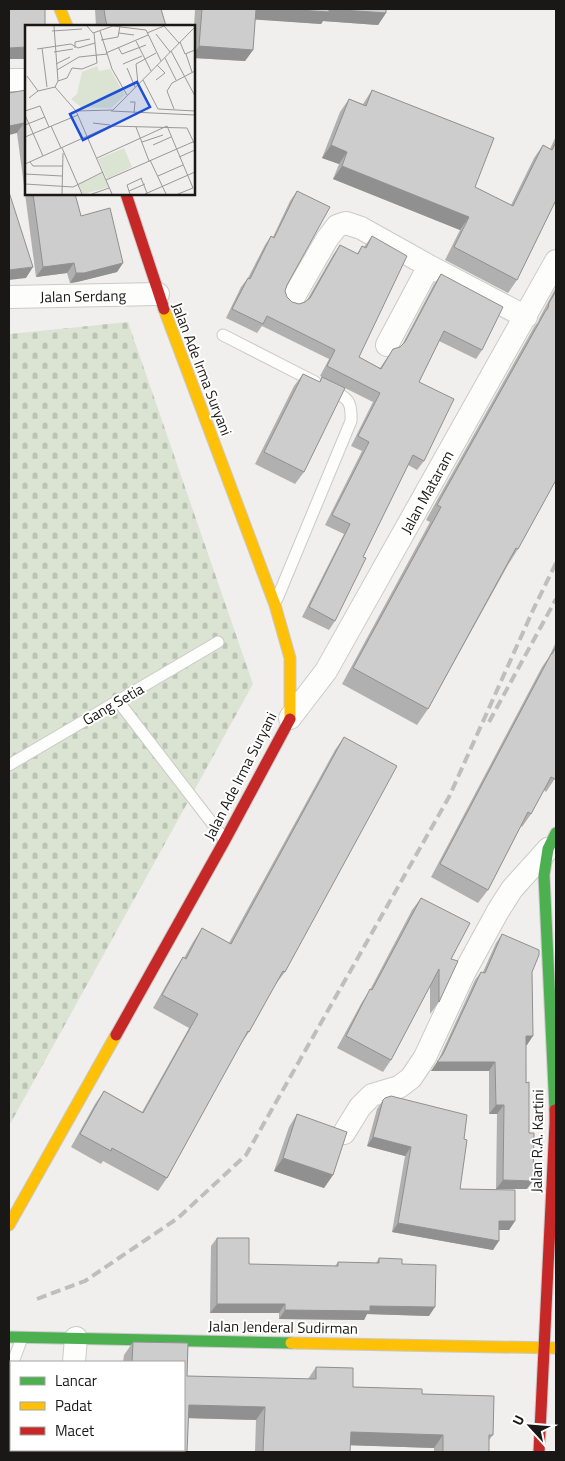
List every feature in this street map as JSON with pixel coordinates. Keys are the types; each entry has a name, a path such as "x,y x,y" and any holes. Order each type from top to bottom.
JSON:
{"main road":[{"path":"60,9 67,25"},
{"name":"Jalan Ade Irma Suryani","path":"9,1225 225,840 290,718 290,658 275,605 158,294 126,195"},
{"name":"Jalan R.A. Kartini","path":"539,1452 550,1348 555,1123 554,1031 544,875 552,841"},
{"name":"Jalan Jenderal Sudirman","path":"9,1337 550,1348"}],"street":[{"path":"9,80 25,80"},
{"path":"292,300 327,239 337,226 346,223 361,228 526,317"},
{"name":"Jalan Mataram","path":"290,718 326,672 556,261"},
{"path":"387,345 430,266"},
{"name":"Jalan Serdang","path":"9,297 158,294"},
{"path":"344,1133 360,1106 372,1095 399,1087 411,1078 425,1058 464,972 498,911 512,889 552,841"},
{"path":"74,1361 76,1338"}],"lane":[{"path":"223,335 346,397 351,409 351,421 275,605"},
{"name":"Gang Setia","path":"9,765 218,642"},
{"path":"118,701 225,840"},
{"path":"13,1361 23,1337"}],"green space":[{"path":"128,322 253,684 9,1126 9,334"}],"building":[{"path":"9,9 45,9 45,25 25,25 25,47 9,48"},
{"path":"104,9 161,9 166,25 107,25"},
{"path":"202,9 256,9 253,50 199,46"},
{"path":"283,9 329,9 329,12"},
{"path":"329,9 386,9 386,13"},
{"path":"25,90 25,132 24,123 9,126 9,93"},
{"path":"372,90 494,138 475,187 513,206 543,145 552,150 556,142 556,200 517,280 454,247 469,217 342,166 347,152 331,145 349,99 366,106"},
{"path":"297,191 330,207 287,285 285,291 287,297 292,302 299,304 310,298 340,245 358,254 362,246 366,248 372,236 407,256 359,357 381,369 393,349 400,347 405,342 441,274 503,307 482,350 444,331 419,382 454,399 424,461 413,455 363,557 366,558 335,621 309,607 350,524 332,515 369,442 358,436 380,393 327,366 335,350 267,316 263,324 232,309 248,278 250,279 271,236 274,238"},
{"path":"9,192 33,267 9,270"},
{"path":"33,195 75,195 81,216 110,208 123,263 84,273 76,273 74,263 43,267"},
{"path":"556,291 556,480 518,549 516,548 428,709 353,668 441,507 437,505"},
{"path":"303,374 320,382 322,377 345,388 304,472 264,452"},
{"path":"556,647 556,777 555,779 551,777 531,814 528,812 488,890 440,864"},
{"path":"344,737 397,766 285,972 283,971 248,1031 167,1178 112,1148 111,1151 80,1134 104,1091 143,1113 198,1014 162,995 183,957 186,959 202,928 231,944"},
{"path":"421,898 470,923 451,959 458,961 439,1002 439,969 391,1060 346,1036"},
{"path":"502,934 539,950 539,955 532,972 533,1036 526,1036 526,1083 529,1082 529,1133 534,1133 533,1181 503,1180 504,1105 496,1105 495,1062 437,1062 443,1054 481,972 485,973"},
{"path":"391,1096 467,1115 464,1139 467,1140 460,1189 515,1190 515,1221 499,1221 499,1241 398,1223 411,1147 373,1137 383,1100"},
{"path":"297,1114 347,1132 333,1175 283,1158"},
{"path":"217,1238 249,1238 249,1264 338,1266 338,1262 379,1263 379,1258 402,1259 402,1264 436,1265 435,1307 370,1306 370,1311 285,1310 285,1304 217,1304"},
{"path":"133,1342 188,1343 187,1376 316,1379 316,1367 353,1368 353,1387 422,1389 422,1394 494,1396 493,1435 489,1435 489,1452 443,1452 443,1435 351,1432 350,1452 263,1452 265,1407 189,1405 187,1452 95,1452 185,1451 185,1361 132,1361"},
{"path":"18,1451 53,1451 53,1452"}],"railway":[{"path":"37,1299 85,1281 178,1218 246,1155 449,797 556,563"},
{"path":"489,722 556,599"}],"traffic: fast":[{"path":"555,1110 544,875 548,849 556,833"},
{"path":"9,1337 291,1343"}],"traffic: slow":[{"path":"60,9 67,25"},
{"path":"164,309 275,605 290,658 290,719"},
{"path":"9,1225 116,1035"},
{"path":"291,1343 556,1348"}],"traffic: jam":[{"path":"126,195 164,309"},
{"path":"116,1035 290,719"},
{"path":"539,1452 555,1110"}]}
